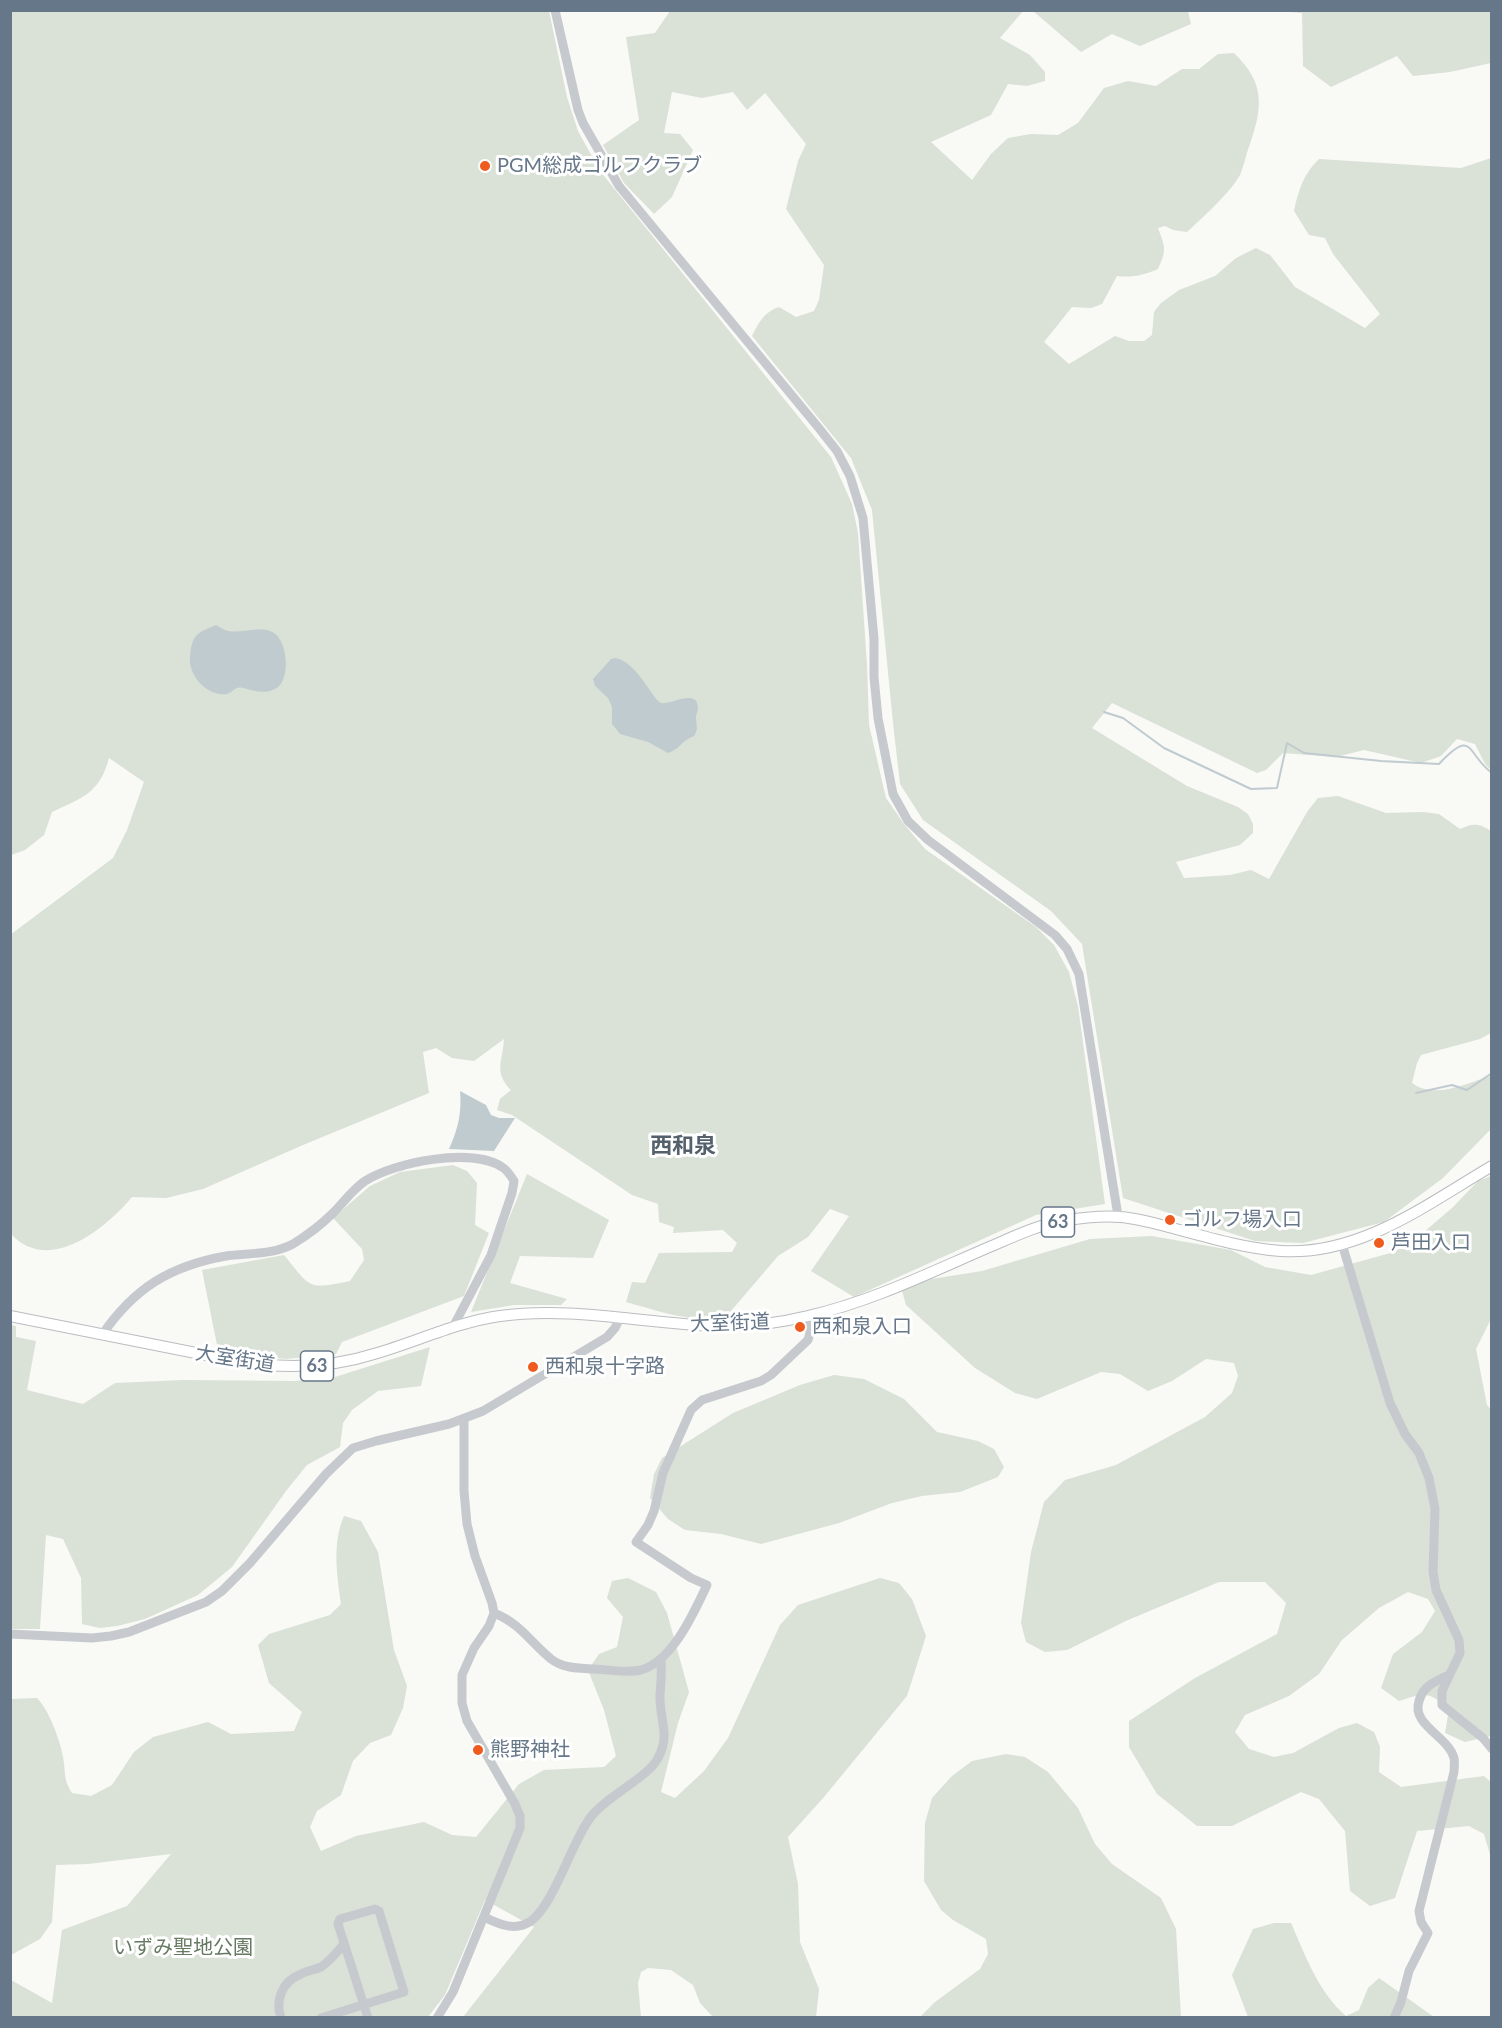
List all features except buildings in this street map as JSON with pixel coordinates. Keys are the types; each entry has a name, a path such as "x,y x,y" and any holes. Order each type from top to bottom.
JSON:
{"main road":[{"name":"大室街道","path":"10,1316 251,1364 300,1366 321,1366 371,1355 453,1327 496,1316 543,1311 719,1326 749,1325 808,1316 840,1308 1033,1229 1073,1219 1118,1216 1241,1245 1279,1251 1296,1251 1342,1244 1394,1224 1491,1166"}],"street":[{"path":"555,10 578,110 619,186 818,427 837,451 850,476 863,518 878,718 893,794 908,821 928,840 1044,925 1067,949 1079,974 1118,1216"},
{"path":"102,1335 116,1315 151,1282 182,1269 225,1257 272,1252 292,1244 331,1215 355,1189 381,1173 400,1166 428,1161 475,1159 503,1168 514,1181 491,1255 453,1327"},
{"path":"1342,1244 1390,1403 1405,1434 1419,1453 1430,1478 1435,1509 1433,1572 1436,1590 1459,1640 1460,1653 1442,1692 1442,1706 1483,1738 1491,1749"},
{"path":"494,1613 521,1628 552,1660 569,1668 640,1670 661,1659 690,1620 707,1585 691,1578 636,1542 648,1525 654,1511 663,1473 695,1405 702,1400 736,1387 761,1381 771,1375 808,1340 810,1333 808,1316"},
{"path":"10,1634 92,1638 111,1636 129,1632 206,1602 222,1591 250,1563 326,1473 353,1448 376,1440 464,1419 483,1411 607,1337 620,1318"},
{"path":"437,2018 453,1992 520,1828 520,1816 467,1721 462,1703 462,1675 494,1613 467,1524 464,1491 464,1419"},
{"path":"484,1917 504,1926 519,1926 537,1915 581,1831 592,1816 603,1804 658,1760 664,1741 665,1728 660,1697 663,1678 661,1659"},
{"path":"1394,2018 1401,2002 1409,1971 1428,1933 1421,1922 1419,1911 1454,1772 1454,1757 1446,1744 1424,1723 1417,1708 1419,1698 1426,1688 1449,1675"},
{"path":"321,2018 364,2004 404,1992 379,1911 375,1909 340,1919 338,1924 345,1944 364,2004 368,2018"},
{"path":"281,2018 278,2009 279,1999 290,1980 297,1975 319,1968 345,1944"}],"green space":[{"name":"PGM総成ゴルフクラブ","path":"11,11 549,11 567,97 578,131 600,171 831,457 852,504 858,533 869,725 886,798 925,849 1036,927 1054,945 1069,972 1078,1006 1105,1204 1036,1215 854,1297 811,1271 849,1216 830,1209 808,1237 778,1256 725,1318 688,1318 650,1309 626,1302 632,1282 645,1283 659,1253 732,1252 737,1243 723,1230 673,1233 674,1227 659,1222 658,1204 632,1195 512,1115 497,1110 500,1099 511,1090 502,1078 500,1066 504,1039 474,1061 452,1058 436,1048 423,1052 429,1093 203,1189 166,1198 132,1197 107,1222 76,1243 59,1249 42,1250 26,1245 11,1234 10,935 113,858 127,830 144,782 109,758 101,779 95,787 81,798 52,812 44,835 25,850 11,855"},
{"path":"670,11 1023,11 1000,38 1030,55 1045,72 1045,81 1027,86 1008,84 991,115 931,142 972,180 991,154 1008,138 1031,134 1058,135 1078,123 1104,88 1128,81 1156,86 1182,69 1199,69 1218,54 1234,53 1244,64 1256,85 1259,106 1240,175 1223,197 1187,232 1165,226 1158,228 1164,248 1158,269 1138,276 1117,276 1102,304 1091,308 1072,307 1044,342 1069,364 1115,336 1129,341 1144,341 1152,335 1154,312 1161,303 1179,290 1215,276 1236,258 1256,248 1270,255 1295,287 1365,328 1380,314 1333,254 1325,238 1309,235 1294,211 1300,189 1309,170 1319,159 1461,168 1491,158 1491,770 1485,764 1475,744 1457,739 1441,756 1421,763 1364,750 1336,757 1283,753 1266,770 1257,773 1112,703 1092,728 1187,786 1238,807 1248,814 1253,824 1253,833 1240,845 1176,862 1184,878 1230,875 1251,870 1269,879 1307,812 1318,798 1338,796 1386,813 1439,814 1460,829 1476,825 1491,831 1491,1033 1480,1039 1421,1055 1412,1083 1421,1088 1441,1090 1491,1076 1491,1129 1443,1178 1384,1222 1303,1243 1255,1241 1123,1198 1082,944 1051,911 923,820 900,784 872,510 851,458 752,336 762,318 774,309 779,307 796,317 814,311 819,300 824,265 786,209 798,161 806,144 765,93 747,110 733,92 702,98 672,92 664,133 680,134 693,150 672,197 654,214 624,183 603,145 639,120 626,37 655,33"},
{"path":"1033,11 1188,11 1191,24 1140,46 1112,34 1081,52"},
{"path":"1278,11 1491,11 1491,63 1450,72 1413,76 1397,56 1331,87 1303,66 1302,13"},
{"path":"453,1165 467,1171 477,1183 475,1225 489,1233 464,1296 342,1342 336,1354 286,1359 218,1350 202,1270 284,1255 311,1284 325,1285 350,1281 364,1260 362,1249 333,1218 370,1186 400,1172"},
{"path":"527,1174 609,1220 593,1258 520,1256 510,1283 567,1299 561,1305 514,1305 471,1312"},
{"path":"1491,1176 1491,1319 1476,1349 1487,1405 1492,1411 1491,1736 1465,1742 1445,1733 1449,1709 1436,1699 1421,1695 1399,1701 1381,1688 1393,1654 1422,1632 1435,1611 1428,1599 1408,1592 1379,1608 1342,1640 1319,1674 1289,1696 1245,1715 1235,1732 1249,1749 1274,1757 1293,1753 1339,1728 1357,1723 1374,1732 1380,1747 1379,1772 1401,1787 1484,1776 1491,1782 1491,1858 1484,1834 1469,1826 1417,1831 1395,1898 1370,1906 1350,1891 1345,1831 1319,1799 1301,1792 1232,1826 1197,1826 1157,1794 1129,1747 1129,1721 1195,1678 1277,1634 1286,1603 1265,1582 1219,1582 1128,1620 1067,1650 1045,1652 1026,1642 1021,1623 1031,1552 1044,1502 1065,1480 1116,1465 1205,1417 1232,1393 1238,1376 1234,1363 1206,1359 1172,1381 1148,1391 1120,1374 1101,1372 1037,1399 1015,1393 975,1368 906,1305 900,1284 982,1271 1090,1239 1152,1236 1231,1250 1265,1267 1311,1275 1394,1252 1418,1237 1452,1208 1478,1181"},
{"path":"11,1325 16,1326 16,1337 36,1341 27,1390 83,1404 115,1383 183,1380 294,1381 335,1377 430,1347 421,1386 378,1391 352,1410 343,1423 340,1447 307,1465 232,1567 198,1595 145,1619 117,1626 100,1628 82,1624 81,1578 63,1539 46,1535 40,1629 11,1629"},
{"path":"834,1375 864,1379 904,1399 937,1432 978,1441 994,1449 1004,1467 998,1477 960,1492 922,1496 892,1503 839,1523 761,1544 721,1534 685,1530 668,1519 650,1498 654,1474 662,1458 733,1413 800,1385"},
{"name":"いずみ聖地公園","path":"344,1516 361,1521 378,1552 394,1650 407,1686 403,1708 391,1735 370,1743 353,1761 341,1795 317,1811 310,1827 321,1851 356,1836 424,1822 452,1835 476,1837 519,1784 544,1770 604,1767 616,1756 604,1710 588,1670 599,1654 617,1647 623,1617 607,1598 612,1581 628,1578 656,1592 667,1613 689,1692 678,1723 661,1792 675,1798 704,1771 728,1738 780,1625 798,1605 880,1578 899,1583 912,1599 926,1636 907,1696 788,1837 798,1884 800,1942 819,1989 816,2017 713,2017 700,2003 693,1985 671,1970 648,1968 641,1972 638,1983 641,2017 463,2017 534,1927 485,1900 445,1995 428,2017 11,2017 11,1980 52,2003 62,1930 127,1906 171,1854 88,1864 56,1865 52,1922 40,1939 11,1955 11,1699 37,1698 50,1717 59,1742 69,1788 72,1793 91,1796 112,1785 134,1752 153,1737 208,1722 231,1734 294,1731 302,1712 269,1683 258,1645 269,1634 330,1615 341,1604 337,1548"},
{"path":"1006,1754 1025,1757 1048,1772 1078,1808 1095,1844 1112,1864 1161,1898 1176,1929 1181,2017 920,2017 935,2002 980,1969 988,1954 986,1939 953,1920 941,1910 924,1881 925,1823 932,1798 952,1776 972,1761"},
{"path":"1274,1923 1291,1923 1320,1985 1336,2007 1346,2016 1359,2010 1368,1988 1379,1978 1434,2017 1248,2017 1232,1975 1253,1929"}],"shaded area":[{"path":"216,625 228,631 263,629 274,633 279,638 285,653 284,679 280,685 266,692 236,688 227,694 220,694 212,692 200,683 190,664 192,643 197,635"},
{"path":"615,658 628,664 661,703 684,698 694,699 698,708 697,729 694,736 668,753 648,742 620,734 612,724 612,707 608,698 595,686 593,679 611,659"},
{"path":"460,1091 486,1105 491,1115 499,1118 515,1118 494,1151 449,1149 459,1121"}],"waterway":[{"path":"1104,712 1123,718 1164,748 1251,789 1277,788 1287,743 1304,753 1439,764 1458,747 1464,746 1469,748 1492,773"},
{"path":"1416,1093 1452,1085 1467,1090 1492,1073"}],"place":[{"name":"PGM総成ゴルフクラブ","path":"485,166"},
{"name":"ゴルフ場入口","path":"1170,1220"},
{"name":"芦田入口","path":"1379,1243"},
{"name":"西和泉入口","path":"800,1327"},
{"name":"西和泉十字路","path":"533,1367"},
{"name":"熊野神社","path":"478,1750"}],"district":[{"name":"西和泉","path":"683,1146"}]}
